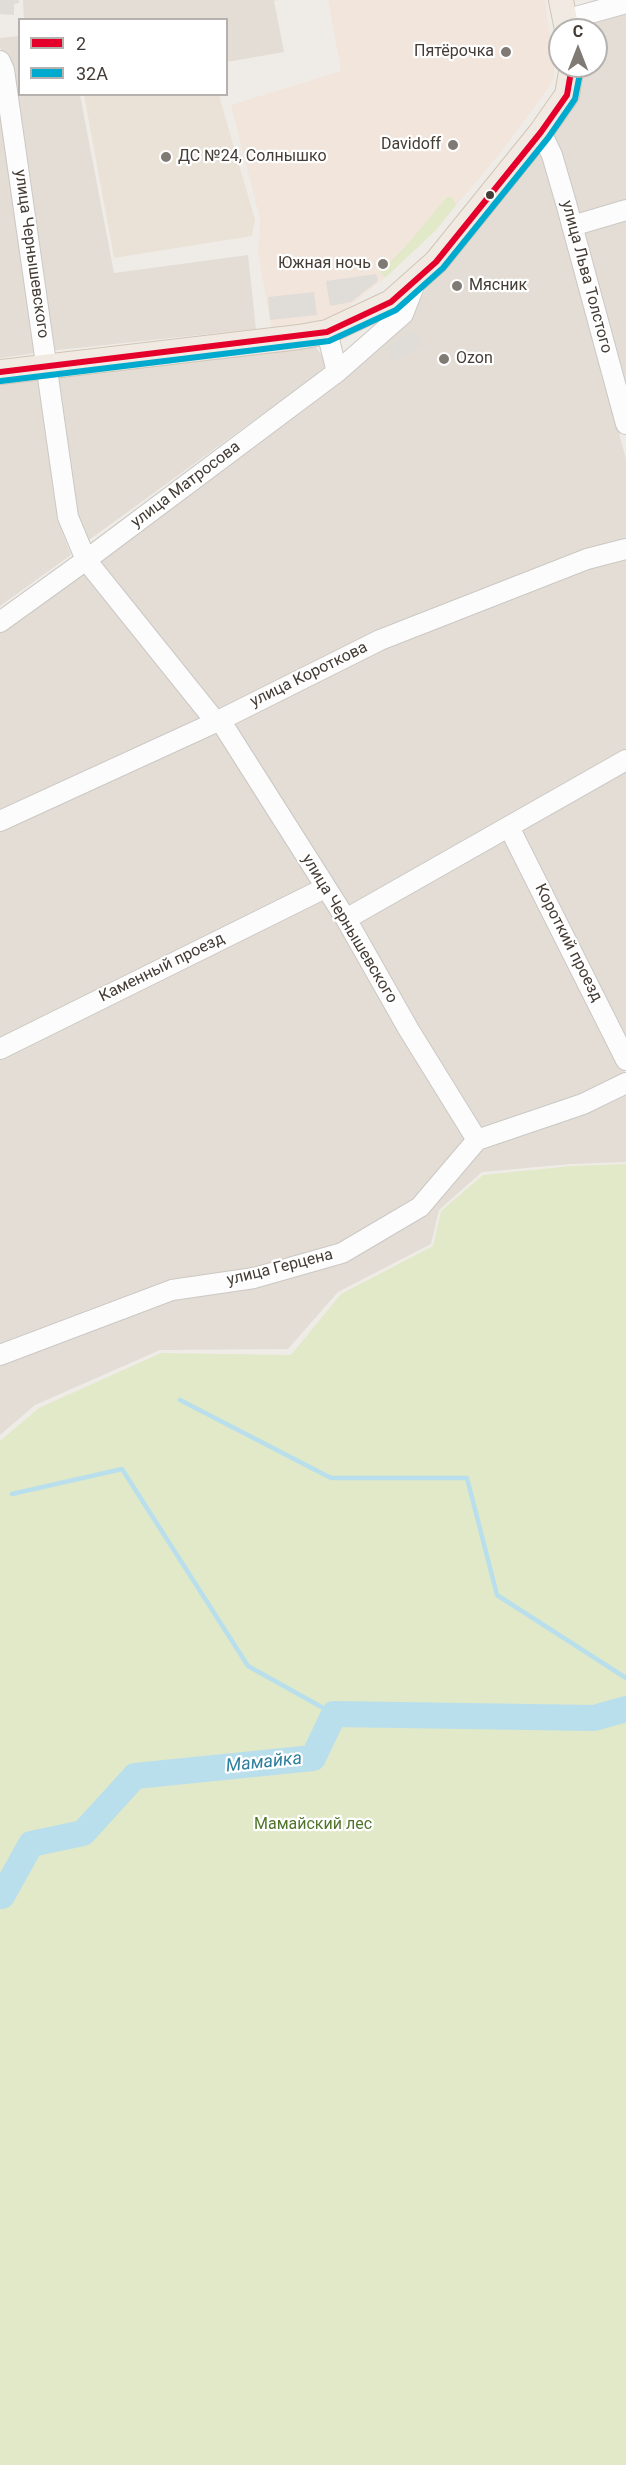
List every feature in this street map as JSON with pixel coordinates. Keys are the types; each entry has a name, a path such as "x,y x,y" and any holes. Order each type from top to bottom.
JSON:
{"main road":[{"path":"0,372 327,332 391,302 436,262 541,132 567,95 570,78"}],"street":[{"path":"564,17 626,3"},
{"name":"улица Чернышевского","path":"0,61 4,70 48,365 68,517 87,560 218,721 346,919 409,1030 477,1140"},
{"name":"улица Льва Толстого","path":"541,132 552,155 626,424"},
{"path":"572,225 626,210"},
{"name":"улица Матросова","path":"0,622 87,560 337,372 402,314 416,281"},
{"path":"327,332 337,372"},
{"name":"улица Короткова","path":"0,821 218,721 380,640 587,559 626,549"},
{"path":"346,919 626,760"},
{"name":"Короткий проезд","path":"509,827 626,1060"},
{"name":"Каменный проезд","path":"0,1049 326,888"},
{"path":"477,1140 583,1104 626,1083"},
{"name":"улица Герцена","path":"0,1355 172,1290 254,1278 342,1253 420,1207 477,1140"}],"shaded area":[{"path":"0,0 19,0 19,3 14,4 14,15 0,14"},
{"path":"23,0 277,0 274,1 284,52 228,62 228,18 24,18"},
{"path":"328,0 545,0 548,22 548,78 554,78 550,86 500,153 436,230 386,277 337,316 319,322 271,327 258,254 260,219 231,105 341,71"},
{"path":"626,12 626,400 552,137 577,101 578,78 608,78 606,18"},
{"path":"18,36 18,96 80,96 114,273 248,255 256,329 49,351 9,68 0,47 0,38"},
{"path":"0,88 36,353 0,358"},
{"name":"ДС №24, Солнышко","path":"84,96 219,96 255,220 252,236 114,258"},
{"path":"539,149 545,159 626,459 626,540 219,715 97,562 409,322 427,286"},
{"path":"376,274 378,281 351,302 330,306 326,281"},
{"path":"314,292 317,315 270,320 268,297"},
{"path":"414,331 422,345 393,362 385,348"},
{"path":"313,344 321,354 326,368 89,540 76,513 55,372"},
{"path":"41,373 58,521 71,555 0,606 0,379"},
{"path":"626,558 626,751 346,907 231,723 383,647 591,567"},
{"path":"87,568 205,720 0,814 0,631"},
{"path":"218,728 314,886 0,1040 0,828"},
{"path":"626,766 626,1045 517,829"},
{"path":"505,837 624,1072 577,1095 480,1130 355,922"},
{"path":"321,898 466,1140 415,1197 339,1246 251,1272 171,1283 87,1311 0,1346 0,1057"},
{"path":"626,1090 626,1162 571,1164 482,1172 439,1210 431,1244 338,1292 288,1349 160,1350 35,1405 0,1435 0,1365 174,1299 345,1259 480,1144"}],"green space":[{"path":"447,197 452,197 456,205 436,230 384,277 380,272 406,246"},
{"name":"Мамайский лес","path":"626,1164 626,2465 0,2465 0,1441 39,1408 161,1353 291,1355 341,1294 433,1246 441,1211 483,1175 571,1166"}],"waterway":[{"path":"180,1400 331,1478 467,1478 497,1595 626,1678"},
{"path":"12,1494 122,1469 248,1666 334,1714"},
{"name":"Мамайка","path":"0,1896 31,1844 83,1833 135,1776 313,1758 334,1714 594,1718 626,1709"}],"transit line":[{"name":"2","path":"0,372 327,332 391,302 436,262 541,132 567,95 570,78"},
{"name":"32A","path":"1,381 329,341 396,310 443,268 548,138 575,99 579,78"}],"place":[{"name":"Пятёрочка","path":"506,52"},
{"name":"Davidoff","path":"453,145"},
{"name":"ДС №24, Солнышко","path":"166,157"},
{"name":"Южная ночь","path":"383,264"},
{"name":"Мясник","path":"457,286"},
{"name":"Ozon","path":"444,359"}]}
